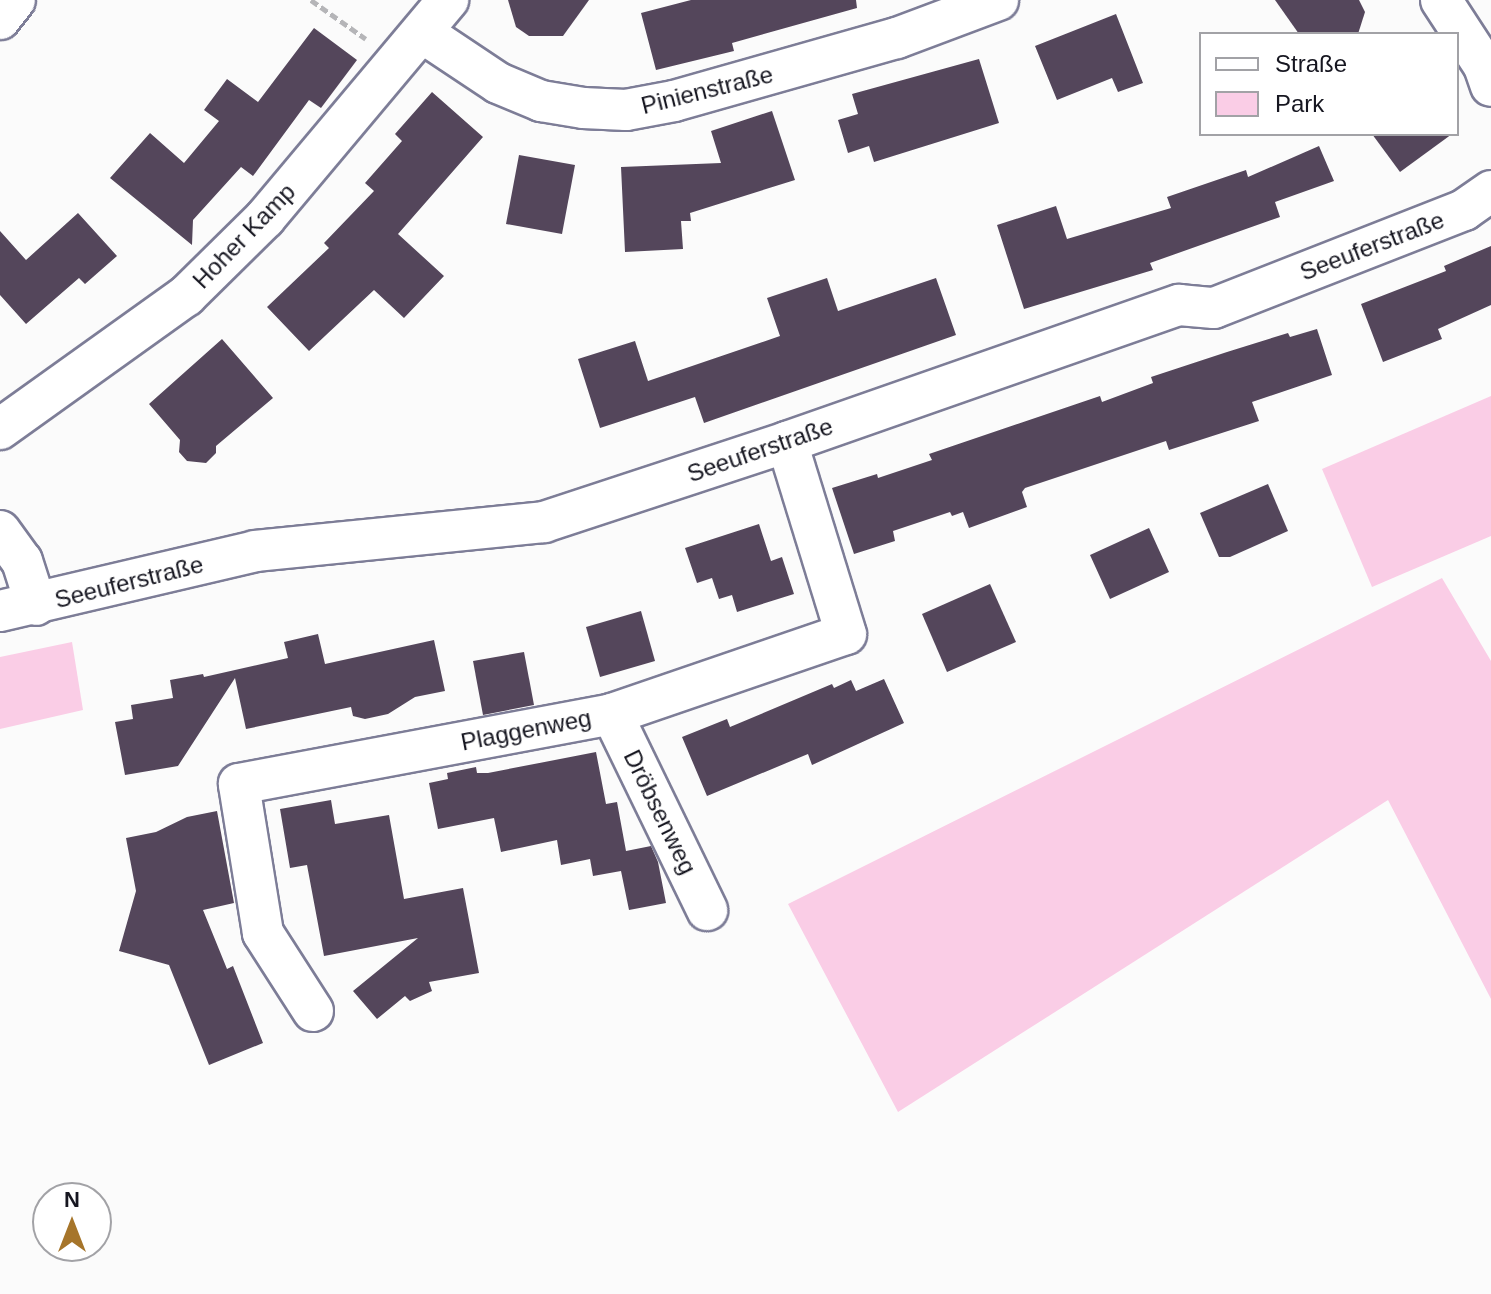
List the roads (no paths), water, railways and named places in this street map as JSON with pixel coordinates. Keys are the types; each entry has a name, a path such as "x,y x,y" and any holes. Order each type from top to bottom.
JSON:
{"street":[{"path":"0,19 15,0"},
{"name":"Hoher Kamp","path":"0,429 186,296 265,218 448,0"},
{"name":"Pinienstraße","path":"410,47 541,101 583,108 626,110 674,101 897,38 998,0"},
{"path":"1441,0 1489,72"},
{"name":"Seeuferstraße","path":"18,608 255,551 544,522 787,442 1179,305 1214,308 1464,210 1491,191"},
{"name":"Plaggenweg","path":"313,1011 263,933 239,784 612,714 846,634 787,442"},
{"path":"0,531 22,561 18,608"},
{"name":"Dröbsenweg","path":"612,714 707,910"}]}
